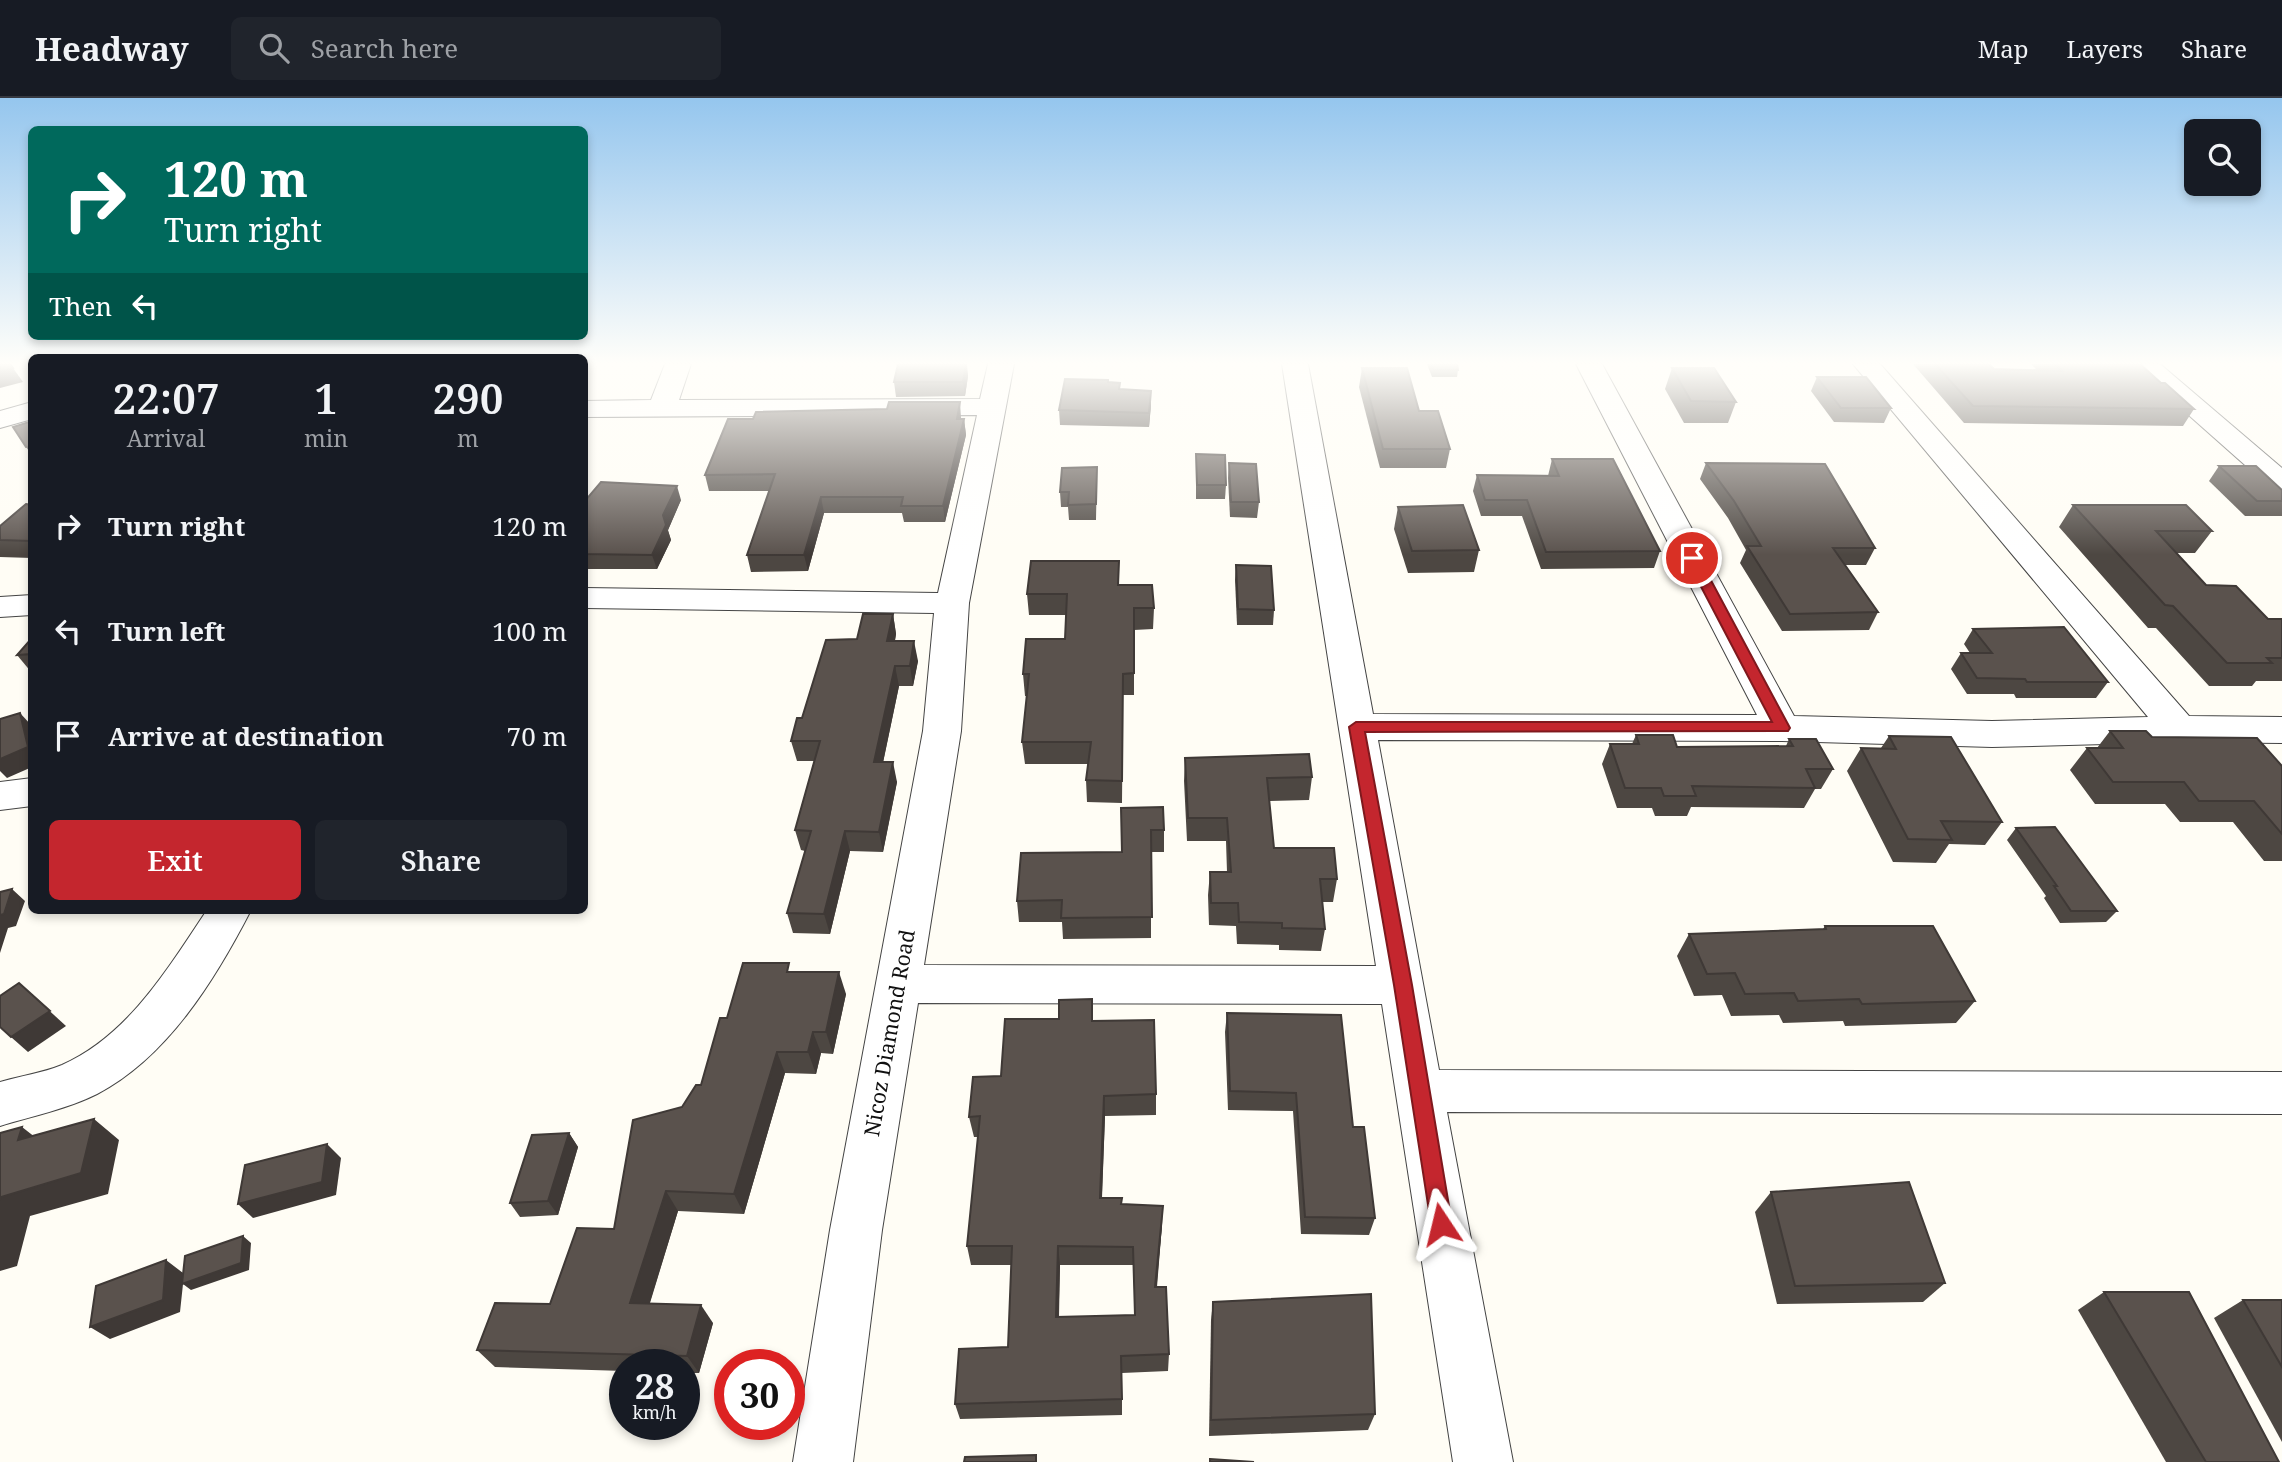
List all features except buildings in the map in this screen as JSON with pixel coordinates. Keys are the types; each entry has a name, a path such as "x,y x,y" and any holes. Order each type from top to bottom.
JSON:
{"street":[{"name":"Nicoz Diamond Road","path":"823,1462 856,1230 942,731 951,603 989,428"},
{"path":"1306,428 1483,1462"},
{"path":"1623,428 1782,728"},
{"path":"1921,428 2179,729"},
{"path":"2218,428 2282,483"},
{"path":"588,598 951,603"},
{"path":"0,607 28,606"},
{"path":"1356,727 1782,728 1992,734 2179,729 2282,730"},
{"path":"0,796 28,792"},
{"path":"0,1104 82,1079 132,1045 168,1004 227,914"},
{"path":"898,984 1403,985"},
{"path":"1419,1091 2282,1093"}],"route":[{"path":"1441,1224 1403,985 1356,727 1782,728 1692,558"}]}
